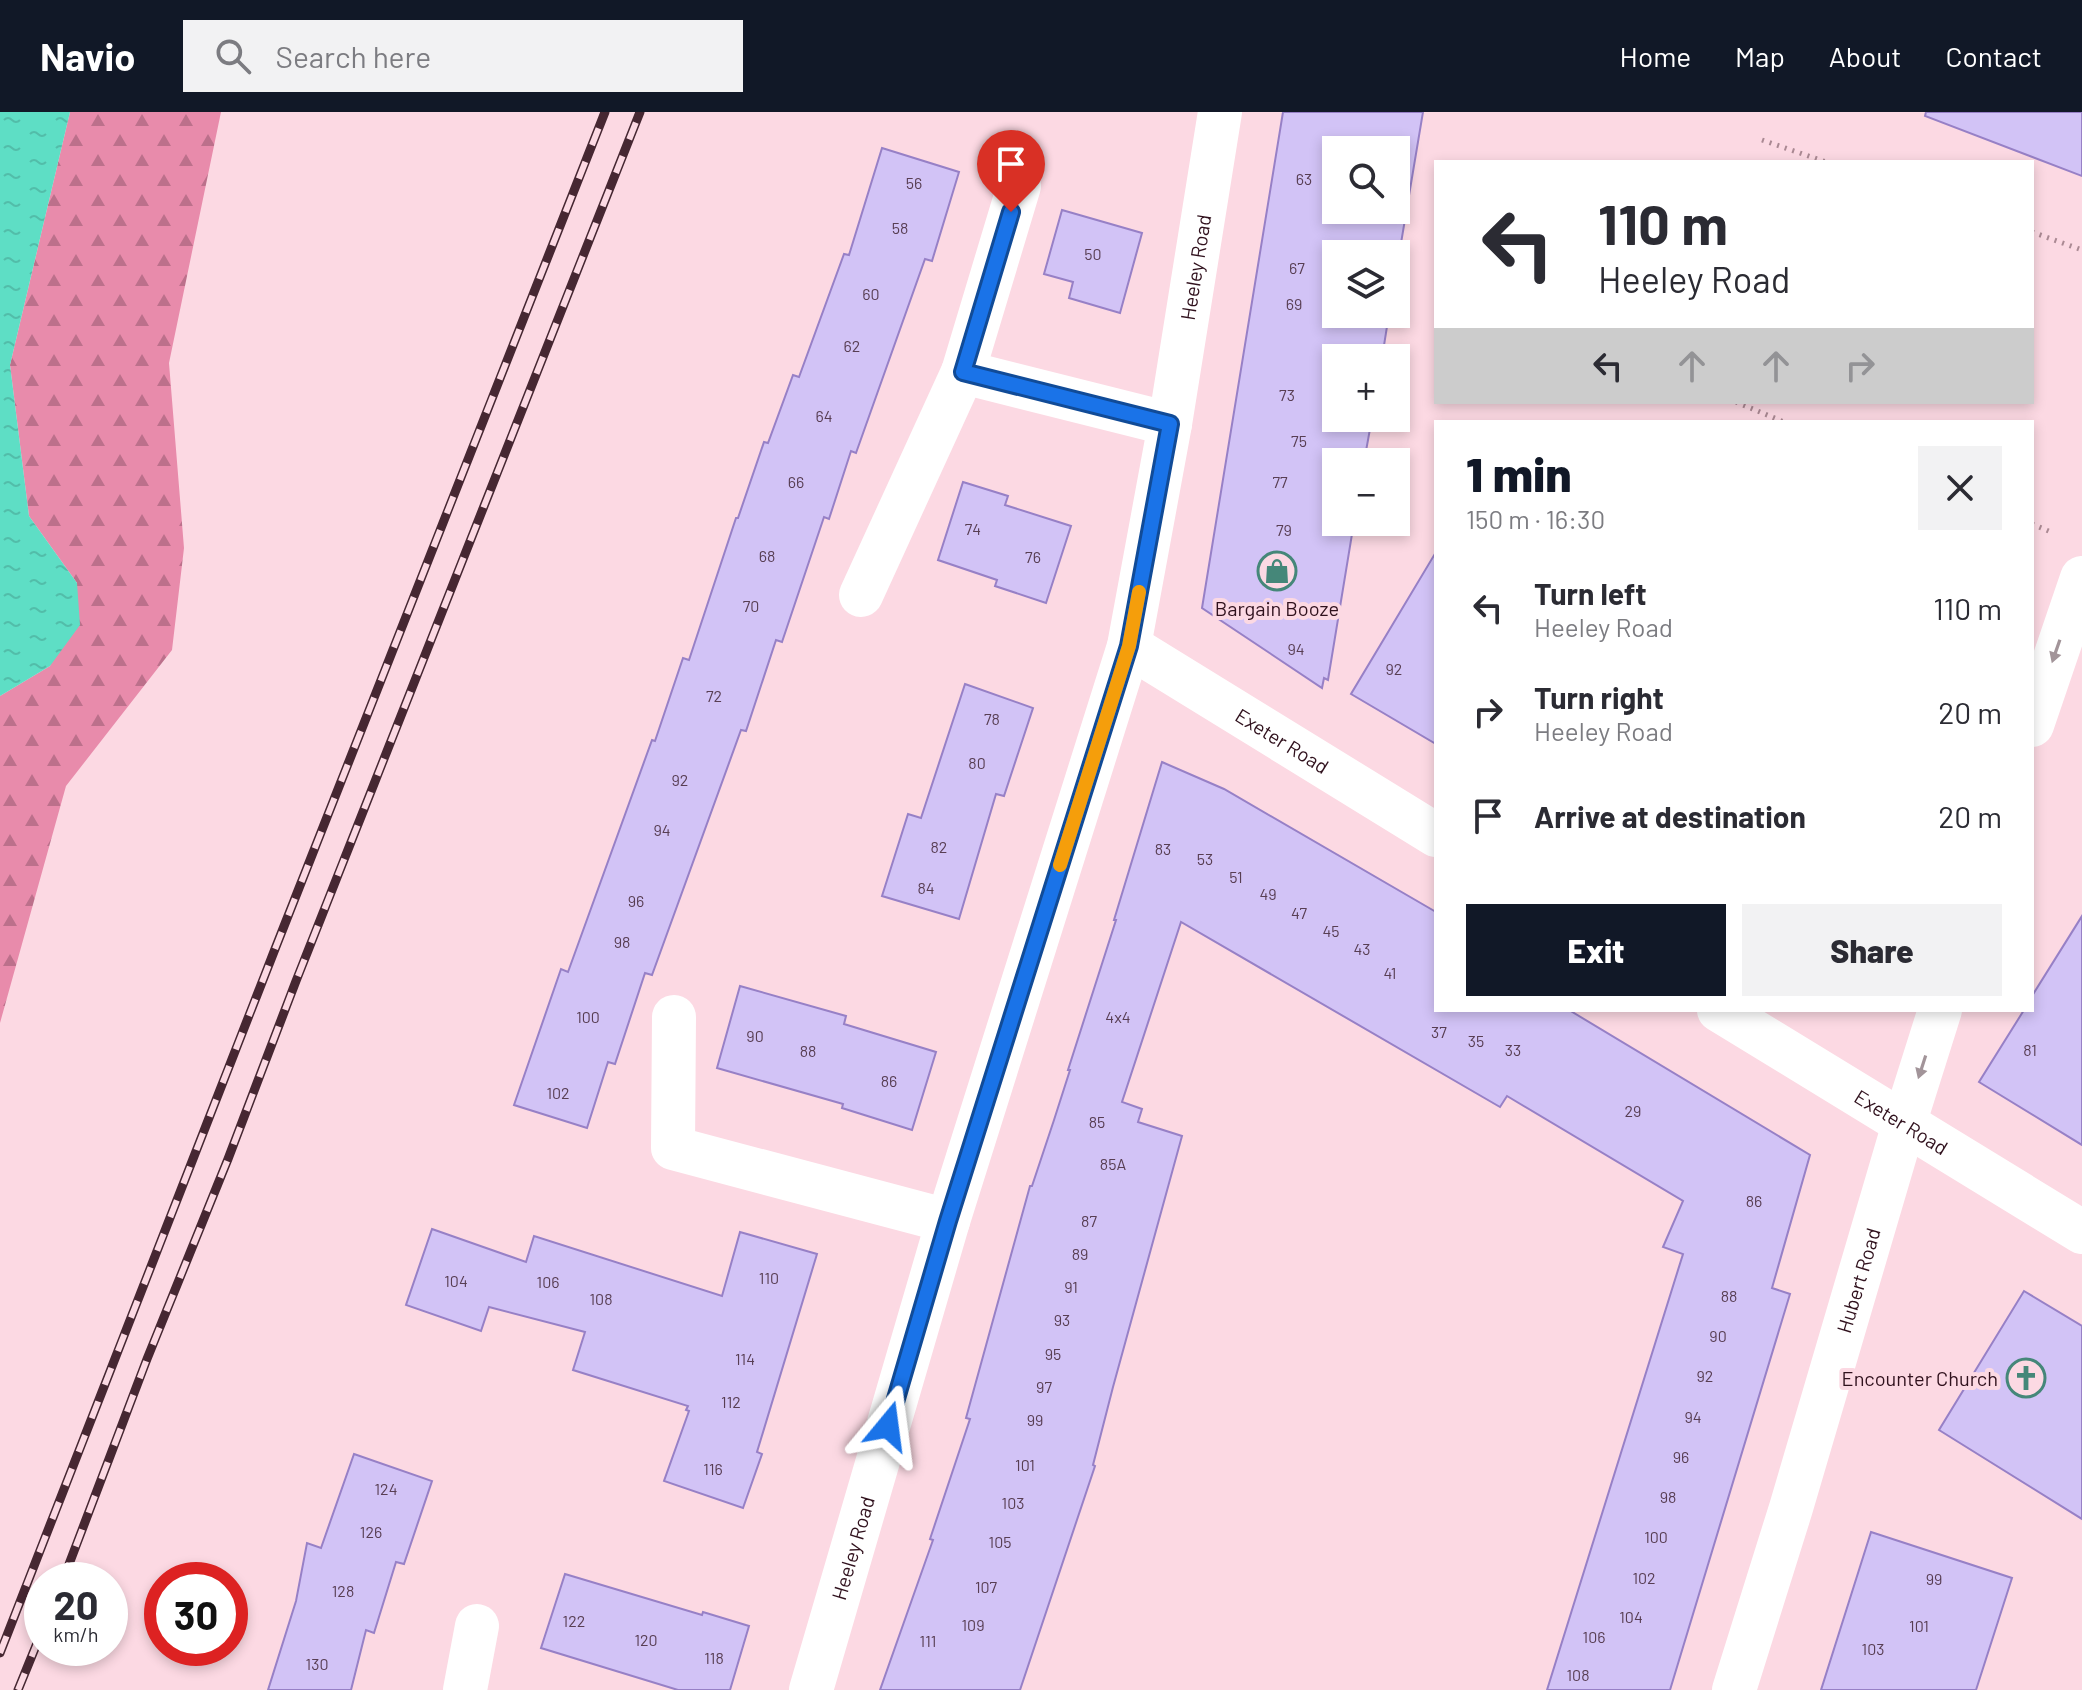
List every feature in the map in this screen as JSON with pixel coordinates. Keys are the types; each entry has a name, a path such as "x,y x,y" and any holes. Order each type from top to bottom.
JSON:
{"street":[{"name":"Heeley Road","path":"811,1690 948,1221 1129,646 1170,424 1220,112"},
{"path":"861,595 963,372 1019,186"},
{"path":"963,372 1170,424"},
{"path":"2034,719 2082,578"},
{"name":"Exeter Road","path":"1129,646 1434,834"},
{"name":"Exeter Road","path":"1722,1012 2082,1232"},
{"name":"Hubert Road","path":"1734,1690 1939,1012"},
{"path":"674,1017 673,1148 948,1221"},
{"path":"465,1690 477,1626"}],"path":[{"path":"1762,140 1820,160"},
{"path":"2034,233 2082,250"},
{"path":"1741,404 1779,420"}],"green space":[{"path":"70,112 221,112 169,363 184,548 172,650 66,786 0,1023 0,696 50,666 77,583 29,516 10,365"}],"water":[{"path":"0,112 70,112 10,365 29,516 77,583 80,625 50,666 0,696"}],"building":[{"path":"1283,112 1423,112 1410,190 1410,136 1322,136 1322,224 1404,224 1402,240 1322,240 1322,328 1387,328 1384,344 1322,344 1322,432 1369,432 1367,448 1322,448 1322,536 1352,536 1328,680 1324,678 1322,688 1202,608"},
{"path":"1926,112 2082,112 2082,176 1925,116"},
{"path":"882,148 959,172 932,261 925,259 856,453 851,451 829,519 824,517 782,642 776,640 746,731 741,730 652,975 645,973 615,1064 608,1062 587,1128 514,1105 561,969 568,972 683,658 689,660 764,442 768,443 793,375 799,377 844,254 849,255"},
{"path":"1062,210 1142,233 1120,313 1069,298 1073,282 1044,274"},
{"path":"963,482 1008,496 1005,505 1071,526 1046,603 995,586 997,580 938,560"},
{"path":"1434,555 1434,743 1351,694"},
{"path":"965,684 1033,708 1004,796 996,794 959,919 882,896 908,814 921,818"},
{"path":"1162,762 1224,789 1434,911 1434,1012 1572,1012 1810,1155 1772,1288 1790,1294 1670,1690 1547,1690 1683,1254 1663,1247 1683,1201 1507,1096 1500,1107 1181,922 1122,1102 1142,1109 1138,1122 1182,1136 1113,1387 1095,1466 1020,1690 880,1690 933,1540 930,1539 970,1419 966,1418 1030,1186 1070,1070"},
{"path":"2082,916 2082,1145 1979,1082 2023,1012 2034,1012 2034,993"},
{"path":"740,986 846,1016 844,1024 936,1052 912,1130 842,1108 843,1104 717,1068"},
{"path":"432,1229 526,1262 534,1236 722,1296 740,1232 817,1254 757,1452 762,1454 743,1508 664,1481 689,1411 686,1410 688,1406 573,1370 585,1332 489,1307 481,1331 406,1305"},
{"name":"Encounter Church","path":"2024,1291 2082,1326 2082,1519 1939,1430"},
{"path":"354,1454 432,1481 404,1564 396,1562 374,1633 366,1630 351,1690 268,1690 296,1601 307,1543 321,1548"},
{"path":"1871,1532 2012,1578 1976,1690 1821,1690"},
{"path":"565,1574 749,1626 730,1690 678,1690 541,1648"}],"railway":[{"path":"0,1653 605,112"},
{"path":"70,1562 147,1359 640,112"},
{"path":"18,1690 28,1666"}],"slow traffic":[{"path":"1060,865 1129,646 1139,592"}],"place":[{"name":"Bargain Booze","path":"1277,571"},
{"name":"Encounter Church","path":"2026,1378"}],"route":[{"path":"888,1426 948,1221 1129,646 1170,424 963,372 1011,212"}]}
